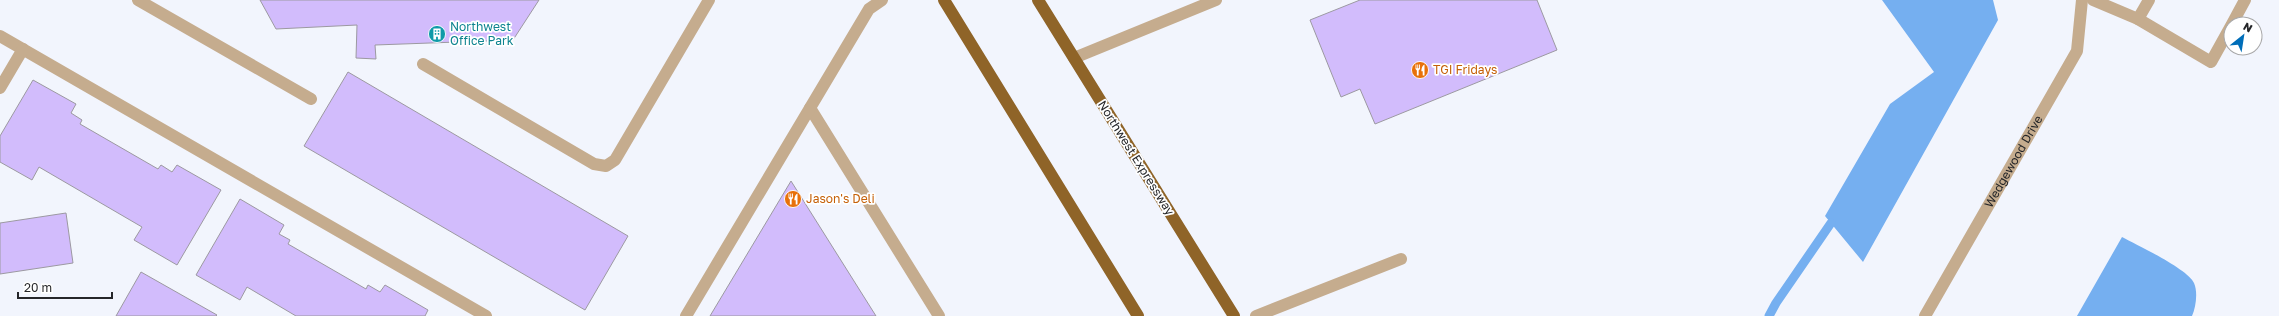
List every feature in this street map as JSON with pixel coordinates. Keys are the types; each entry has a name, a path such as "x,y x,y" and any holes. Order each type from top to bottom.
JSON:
{"highway":[{"path":"944,0 1133,313"},
{"name":"Northwest Expressway","path":"1038,0 1234,316"}],"street":[{"path":"138,0 311,99"},
{"path":"423,64 594,164 606,166 615,160 709,0"},
{"path":"686,316 869,9 882,0"},
{"path":"1074,58 1216,0"},
{"name":"Wedgewood Drive","path":"1925,316 2077,51 2082,0"},
{"path":"2093,0 2138,19 2211,62 2223,40"},
{"path":"2138,19 2149,0"},
{"path":"2236,16 2245,0"},
{"path":"0,36 486,316"},
{"path":"0,88 23,49"},
{"path":"810,108 939,316"},
{"path":"1256,316 1401,259"}],"water":[{"path":"1882,0 1993,0 1998,20 1863,262 1825,216 1890,104 1934,72"},
{"path":"2122,237 2173,264 2190,277 2194,283 2196,291 2195,308 2192,316 2077,316"}],"building":[{"name":"Northwest Office Park","path":"260,0 539,0 513,40 375,45 376,59 356,58 357,25 276,29"},
{"name":"TGI Fridays","path":"1360,0 1537,0 1557,50 1375,124 1360,89 1341,97 1310,20"},
{"path":"348,72 628,236 585,310 304,146"},
{"path":"33,80 76,104 71,113 82,120 80,124 158,169 161,165 172,172 177,165 221,190 177,265 134,240 142,227 39,167 32,180 0,162 0,136"},
{"path":"791,181 876,316 710,316"},
{"path":"240,199 284,225 279,234 290,240 288,244 366,289 368,285 380,292 385,285 428,310 425,316 296,316 247,287 240,300 196,275"},
{"path":"66,213 73,263 0,274 0,223"},
{"path":"141,272 217,315 116,316"}],"waterway":[{"path":"1769,316 1776,303 1831,223"}],"place":[{"name":"Northwest Office Park","path":"437,34"},
{"name":"TGI Fridays","path":"1420,70"},
{"name":"Jason's Deli","path":"793,199"}]}
